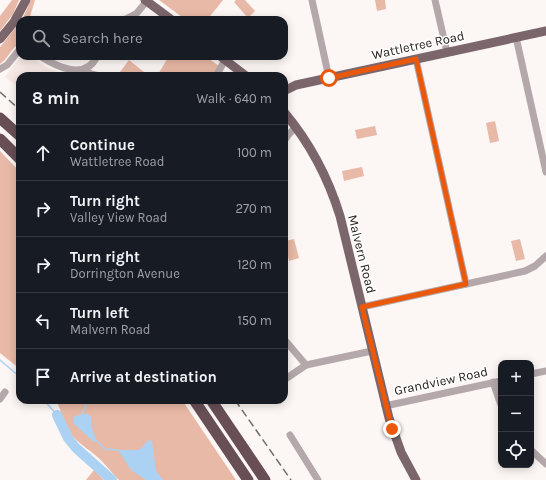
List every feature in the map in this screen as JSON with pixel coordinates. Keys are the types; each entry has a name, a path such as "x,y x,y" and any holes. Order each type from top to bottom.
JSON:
{"highway":[{"path":"0,118 16,132"},
{"path":"0,139 16,154"},
{"path":"197,404 248,480"},
{"path":"214,404 265,480"}],"main road":[{"path":"17,16 26,0"},
{"path":"148,1 167,16"},
{"path":"0,39 16,18"},
{"name":"Wattletree Road","path":"288,89 296,85 546,31"},
{"path":"226,60 241,72"},
{"name":"Wattletree Road","path":"288,84 296,85"},
{"name":"Malvern Road","path":"288,117 319,162 334,197 340,216 385,406 396,440 416,480"}],"street":[{"path":"312,0 329,78"},
{"path":"435,0 447,52"},
{"path":"132,16 136,14 148,1"},
{"path":"516,37 546,172"},
{"path":"0,69 8,64 16,54"},
{"path":"416,59 466,284"},
{"path":"47,60 60,67 75,70 84,69 92,64 94,60"},
{"path":"218,72 222,60"},
{"path":"92,64 96,72"},
{"path":"84,69 88,72"},
{"path":"288,135 296,127"},
{"path":"362,307 525,271 535,266 546,256"},
{"path":"288,344 306,366"},
{"path":"288,377 306,366 372,351"},
{"path":"534,373 546,371"},
{"name":"Grandview Road","path":"385,406 498,381"},
{"path":"493,382 498,396"},
{"path":"0,399 6,392"},
{"path":"290,435 318,480"},
{"path":"534,453 546,464"}],"shaded area":[{"path":"12,0 19,0 13,14 0,31 0,16"},
{"path":"31,0 35,0 30,16 24,16"},
{"path":"159,0 223,0 210,16 181,16"},
{"path":"236,0 245,0 255,11 250,16 246,16 234,2"},
{"path":"375,0 385,0 386,9 377,11"},
{"path":"16,27 16,46 0,64 0,47"},
{"path":"18,60 35,60 58,72 16,72 16,85 5,77"},
{"path":"129,60 144,72 120,72"},
{"path":"167,60 211,60 219,66 215,72 159,72"},
{"path":"495,121 499,141 490,143 486,123"},
{"path":"375,126 377,135 357,139 355,130"},
{"path":"0,151 16,168 16,366 0,353"},
{"path":"362,167 364,176 344,181 342,171"},
{"path":"294,239 299,258 289,261 288,240"},
{"path":"520,239 525,259 516,261 511,241"},
{"path":"58,404 185,404 236,480 119,480 92,452 71,434 66,426"},
{"path":"94,470 104,480 86,480"}],"water":[{"path":"82,414 88,414 91,417 92,429 97,441 94,442 74,424 74,417"},
{"path":"149,440 152,441 156,471 163,480 146,480 131,470 118,450 139,450"}],"waterway":[{"path":"0,360 16,374"},
{"path":"47,404 57,415"},
{"path":"82,414 87,404"},
{"path":"57,415 68,438 76,448 112,480"},
{"path":"97,441 105,449 118,450"}],"railway":[{"path":"0,92 16,106"},
{"path":"238,404 291,480"}],"route":[{"path":"329,78 416,59 466,284 362,307 385,406 392,429"}]}
